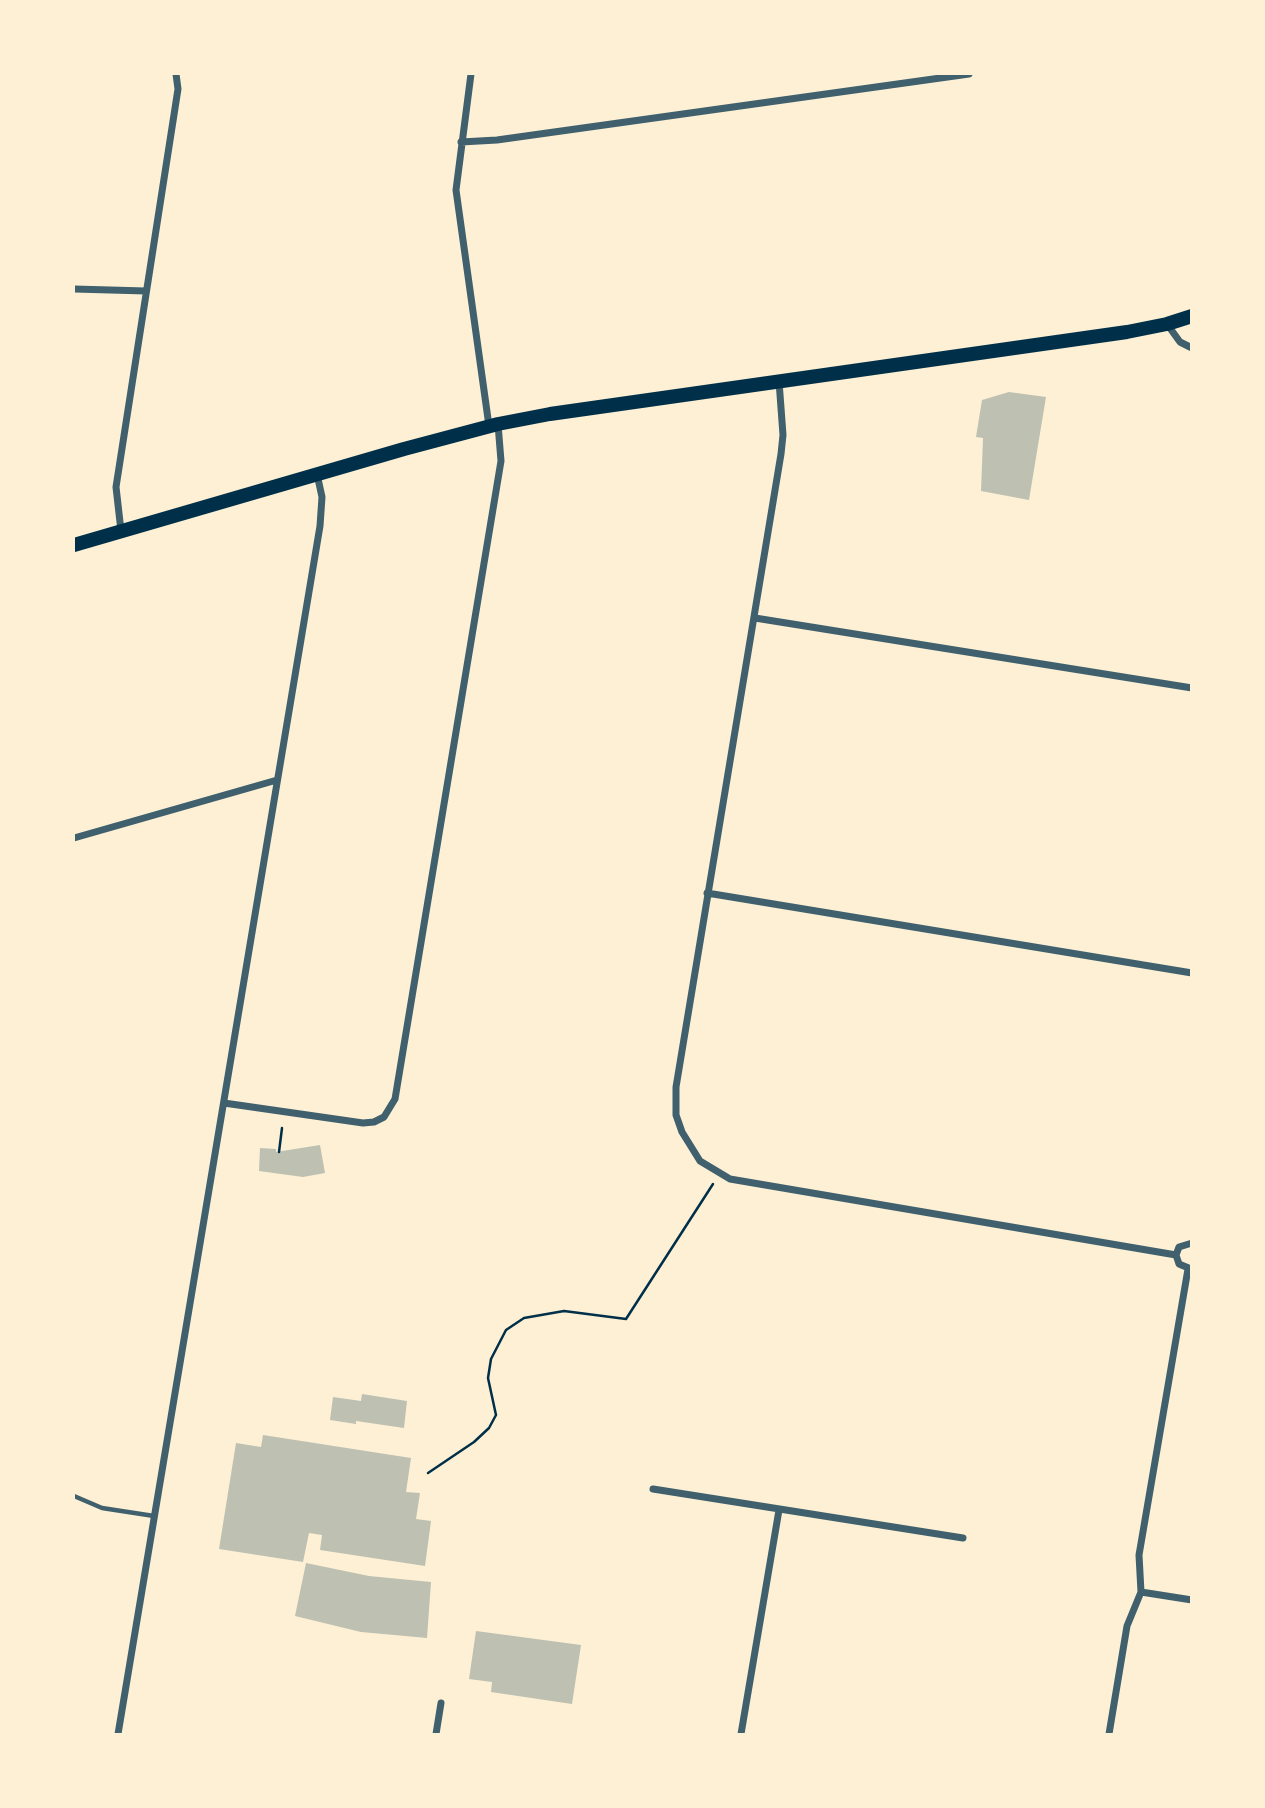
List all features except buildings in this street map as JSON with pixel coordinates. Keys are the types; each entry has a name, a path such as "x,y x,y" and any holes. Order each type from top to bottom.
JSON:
{"main road":[{"path":"74,545 493,425 550,414 1127,332 1192,316"}],"street":[{"path":"121,531 116,487 178,89 176,74"},
{"path":"224,1103 363,1123 384,1117 395,1099 501,461 456,190 471,74"},
{"path":"461,142 497,140 969,74"},
{"path":"74,289 146,292"},
{"path":"1167,324 1180,342 1192,348"},
{"path":"779,381 782,454 676,1087 676,1115 690,1148 701,1161 720,1175 745,1182 1176,1255"},
{"path":"118,1734 321,517 322,497 317,474"},
{"path":"755,618 1192,688"},
{"path":"74,838 277,780"},
{"path":"707,893 1192,972"},
{"path":"1109,1734 1127,1626 1141,1592 1139,1555 1190,1269 1179,1264 1176,1255 1179,1247 1191,1241"},
{"path":"653,1489 963,1538"},
{"path":"741,1734 779,1510"},
{"path":"1141,1592 1192,1600"},
{"path":"436,1734 441,1703"}],"lane":[{"path":"74,1496 102,1508 155,1516"}],"path":[{"path":"279,1152 282,1128"},
{"path":"428,1473 474,1442 489,1428 496,1415 488,1378 491,1359 506,1330 524,1318 564,1311 626,1319 720,1175"}]}
